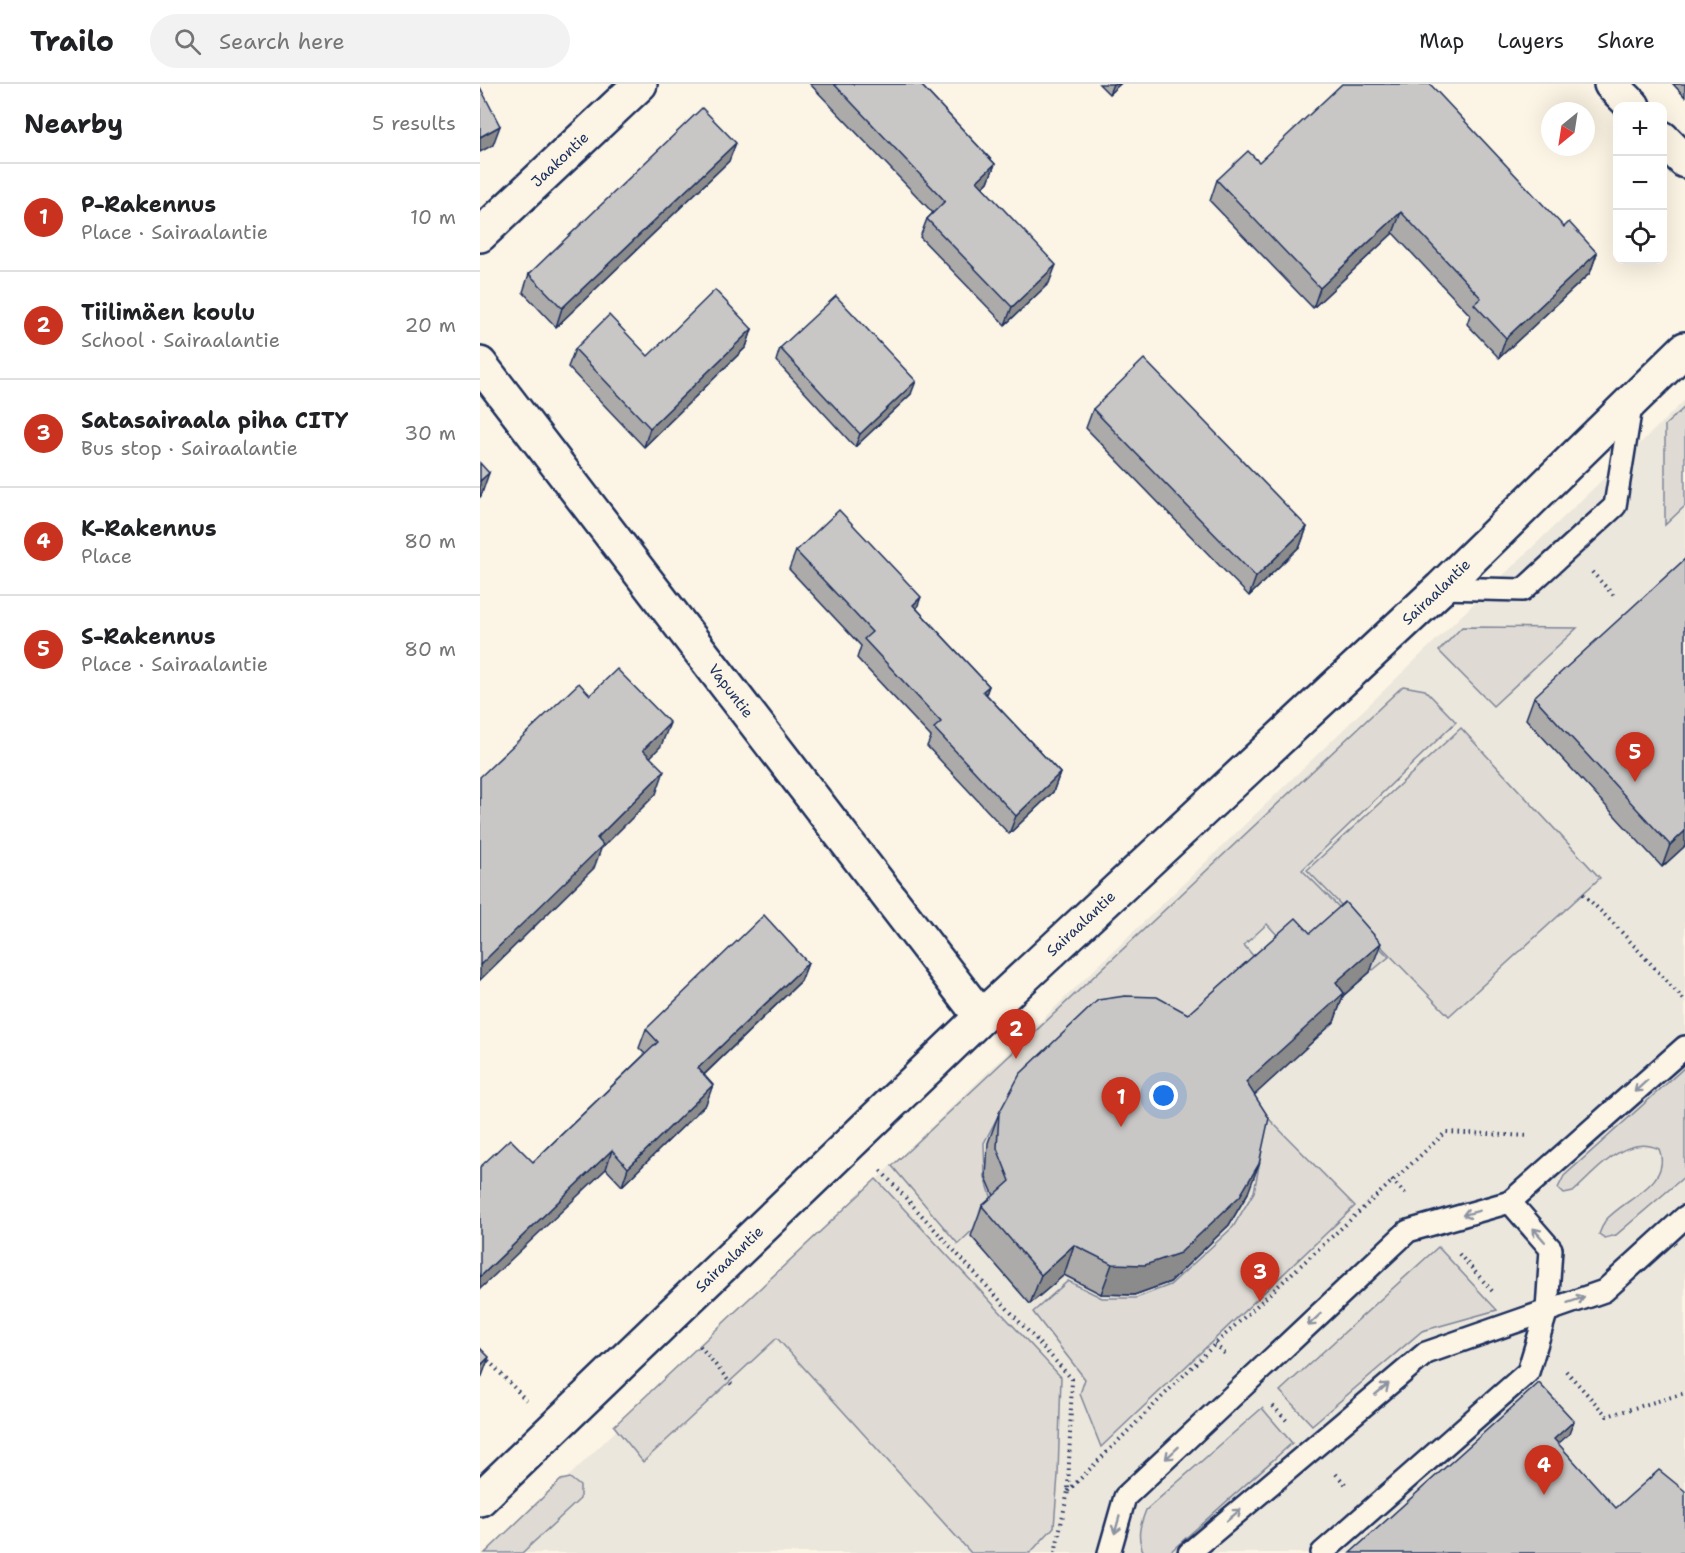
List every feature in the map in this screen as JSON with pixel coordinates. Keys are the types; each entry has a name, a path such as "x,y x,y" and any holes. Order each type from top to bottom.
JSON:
{"street":[{"name":"Jaakontie","path":"480,235 640,84"},
{"path":"1611,84 1629,102"},
{"path":"1667,143 1685,161"},
{"name":"Sairaalantie","path":"480,1499 981,1017 1441,588 1685,349"},
{"name":"Vapuntie","path":"480,364 981,1017"}],"lane":[{"path":"1441,588 1523,590 1615,506 1632,399"},
{"path":"1109,1553 1125,1497 1407,1231 1510,1202 1685,1047"},
{"path":"1322,1553 1528,1372 1547,1310 1551,1249 1510,1202"},
{"path":"1189,1553 1426,1353 1604,1291 1685,1217"}],"path":[{"path":"1583,894 1685,1001"},
{"path":"1068,1491 1215,1344 1446,1132 1533,1136"},
{"path":"880,1170 1072,1379 1068,1491 1055,1553"},
{"path":"700,1345 732,1385"},
{"path":"480,1352 529,1402"}],"shaded area":[{"path":"1685,400 1685,1553 489,1553"},
{"path":"1685,407 1685,506 1665,525 1665,425"},
{"path":"1462,627 1577,628 1493,706 1439,651"},
{"path":"1403,686 1425,690 1456,722 1302,870 1389,957 1373,970 1334,928 1300,960 1267,924 1244,945 1260,964 1176,1037 1006,1101 984,1143 985,1177 995,1209 958,1244 892,1166"},
{"path":"1461,728 1600,878 1449,1016 1307,870"},
{"path":"1685,1067 1685,1176 1616,1235 1605,1238 1599,1234 1605,1221 1644,1190 1659,1172 1661,1161 1659,1149 1646,1145 1623,1150 1601,1165 1573,1192 1564,1194 1558,1188 1564,1176"},
{"path":"1263,1113 1355,1206 1101,1447 1080,1394 1085,1379 1033,1312 1068,1281 1102,1298 1136,1298 1170,1285 1233,1227 1254,1192 1262,1150 1249,1125"},
{"path":"876,1179 1061,1377 1054,1527 1030,1553 971,1553 777,1338 643,1462 614,1426"},
{"path":"1438,1247 1497,1310 1422,1331 1312,1425 1280,1391"},
{"path":"1262,1408 1292,1443 1169,1553 1144,1553 1140,1542 1140,1531 1146,1510"},
{"path":"570,1478 580,1486 580,1499 522,1553 485,1553 561,1480"}],"building":[{"path":"834,84 920,84 995,164 977,181 1056,265 1012,307 927,219 945,201"},
{"path":"1342,84 1430,84 1564,227 1569,222 1597,253 1506,338 1474,304 1481,298 1401,212 1320,288 1217,180 1248,151 1259,162"},
{"path":"480,87 500,126 480,137"},
{"path":"702,108 736,143 562,308 529,274"},
{"path":"715,290 752,329 650,428 575,349 609,315 648,356"},
{"path":"836,296 916,381 860,434 780,348"},
{"path":"1144,359 1307,527 1256,577 1093,409"},
{"path":"480,463 489,473 480,481"},
{"path":"839,510 921,597 913,605 989,686 983,691 1060,773 1016,816 934,728 941,722 864,639 872,632 796,551"},
{"path":"1685,559 1685,831 1670,845 1534,697"},
{"path":"617,669 670,723 643,750 664,771 597,838 603,845 480,965 480,777 579,683 590,695"},
{"path":"1345,902 1381,943 1336,982 1344,993 1246,1082 1269,1118 1259,1164 1240,1196 1180,1253 1145,1265 1112,1264 1074,1245 1041,1275 982,1206 1010,1181 997,1148 999,1113 1020,1074 1098,1000 1125,996 1157,997 1188,1014 1296,918 1310,933"},
{"path":"764,915 808,963 698,1068 713,1085 628,1168 612,1150 480,1277 480,1167 510,1139 533,1162 658,1042 646,1029"},
{"path":"480,1348 489,1357 480,1366"},
{"path":"1539,1383 1574,1421 1554,1439 1616,1508 1659,1470 1685,1491 1685,1553 1350,1553"}],"place":[{"name":"S-Rakennus","path":"1635,782"},
{"name":"Tiilimäen koulu","path":"1016,1059"},
{"name":"P-Rakennus","path":"1121,1127"},
{"name":"Satasairaala piha CITY","path":"1260,1302"},
{"name":"K-Rakennus","path":"1544,1495"}]}
